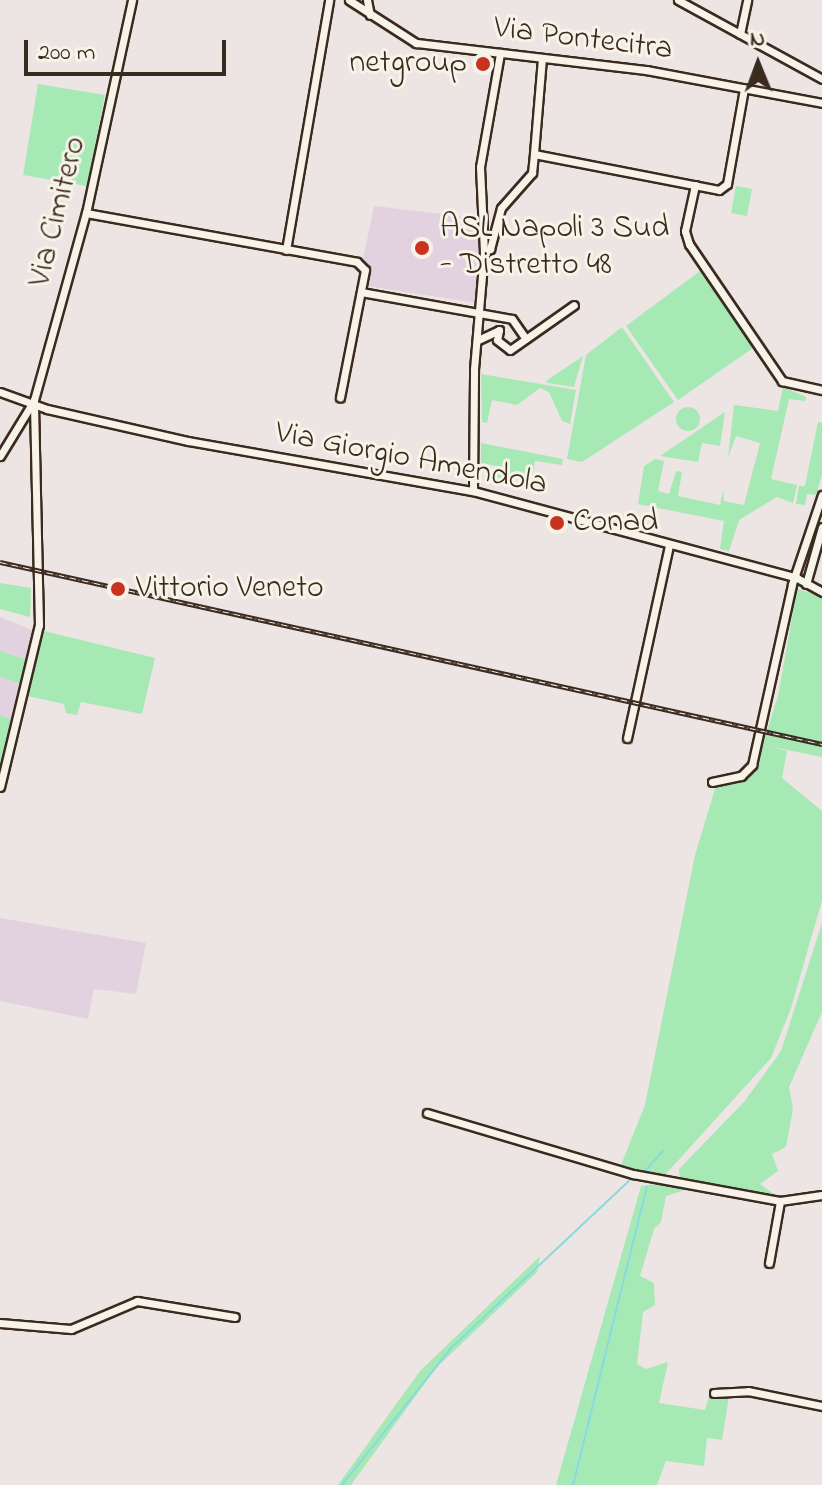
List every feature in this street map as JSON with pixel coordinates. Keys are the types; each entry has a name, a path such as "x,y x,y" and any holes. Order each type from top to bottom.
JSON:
{"street":[{"name":"Via Cimitero","path":"34,400 86,213 132,0"},
{"path":"286,250 329,0"},
{"name":"Via Pontecitra","path":"349,0 416,43 542,58 822,103"},
{"path":"367,0 370,15"},
{"path":"678,0 822,79"},
{"path":"740,34 747,0"},
{"path":"473,491 484,252 480,167 500,53"},
{"path":"484,252 490,249 501,208 532,173 542,58"},
{"path":"534,154 719,190 727,184 744,89"},
{"path":"695,185 685,231 689,244 782,381 822,390"},
{"path":"86,213 357,262 365,270 340,398"},
{"path":"361,292 512,319 526,339"},
{"path":"478,340 499,330 497,340 510,350 574,305"},
{"path":"0,392 34,400"},
{"path":"0,456 34,400"},
{"path":"0,787 39,625 34,400"},
{"name":"Via Giorgio Amendola","path":"34,400 47,409 188,441 473,491 797,578 822,592"},
{"path":"712,782 741,776 752,765 797,578 822,495"},
{"path":"806,584 822,527"},
{"path":"627,738 669,545"},
{"path":"778,573 802,562"},
{"path":"427,1113 633,1174 780,1201 822,1195"},
{"path":"769,1263 780,1201"},
{"path":"0,1323 71,1329 137,1301 235,1317"},
{"path":"714,1393 748,1391 822,1406"}],"shaded area":[{"name":"ASL Napoli 3 Sud - Distretto 48","path":"374,206 467,217 479,236 477,303 367,286 369,270 363,260"},
{"path":"0,617 34,631 28,660 0,651"},
{"path":"0,677 22,684 13,720 0,715"},
{"path":"0,918 146,943 136,994 94,989 88,1019 0,1001"}],"green space":[{"path":"38,84 105,95 87,186 23,175"},
{"path":"736,186 752,189 747,216 731,213"},
{"path":"700,271 753,348 678,400 626,326"},
{"path":"622,327 674,402 582,462 567,459 586,355"},
{"path":"583,356 574,387 547,383 546,381"},
{"path":"481,374 576,390 570,424 562,421 549,392 540,388 517,405 492,400 487,423 482,422"},
{"path":"783,387 806,397 805,401 789,399 771,479 797,485 793,503 777,497 739,520 729,551 720,549 724,521 638,504 644,466 655,459 664,461 658,491 669,494 676,471 682,472 678,496 720,505 723,490 724,501 744,505 760,443 736,436 728,458 734,405 778,411"},
{"path":"688,407 699,414 700,419 693,430 688,431 677,424 676,419 683,408"},
{"path":"725,412 720,446 702,443 698,462 660,456"},
{"path":"818,422 822,423 822,474 816,495 807,494 805,505 796,504 799,486 805,486"},
{"path":"481,443 563,459 562,465 535,461 532,479 494,478 496,466 481,463"},
{"path":"0,583 31,588 30,617 0,609"},
{"path":"797,589 822,596 822,757 768,746 787,751 782,778 822,811 822,900 791,1008 771,1058 664,1176 621,1165 645,1105 695,855 715,789 749,776 759,756 778,696"},
{"path":"44,631 155,658 142,714 81,702 77,715 66,713 64,704 28,696"},
{"path":"0,651 28,660 22,684 0,677"},
{"path":"0,715 13,720 0,770"},
{"path":"822,923 822,1012 789,1087 793,1109 786,1147 772,1154 778,1171 760,1184 782,1200 680,1181 679,1169 744,1102 781,1051"},
{"path":"641,1186 694,1187 666,1196 661,1222 654,1229 640,1276 654,1283 655,1305 643,1312 637,1364 646,1369 668,1362 659,1403 705,1410 709,1397 729,1397 722,1440 707,1438 704,1466 666,1461 657,1485 556,1485"},
{"path":"540,1256 537,1272 436,1368 351,1485 338,1485 420,1371"}],"waterway":[{"path":"645,1171 663,1151"},
{"path":"342,1485 451,1348 629,1181"},
{"path":"573,1485 647,1187"}],"railway":[{"path":"0,562 822,744"}],"place":[{"name":"netgroup","path":"483,64"},
{"name":"ASL Napoli 3 Sud - Distretto 48","path":"422,248"},
{"name":"Conad","path":"557,523"},
{"name":"Vittorio Veneto","path":"118,589"}]}
